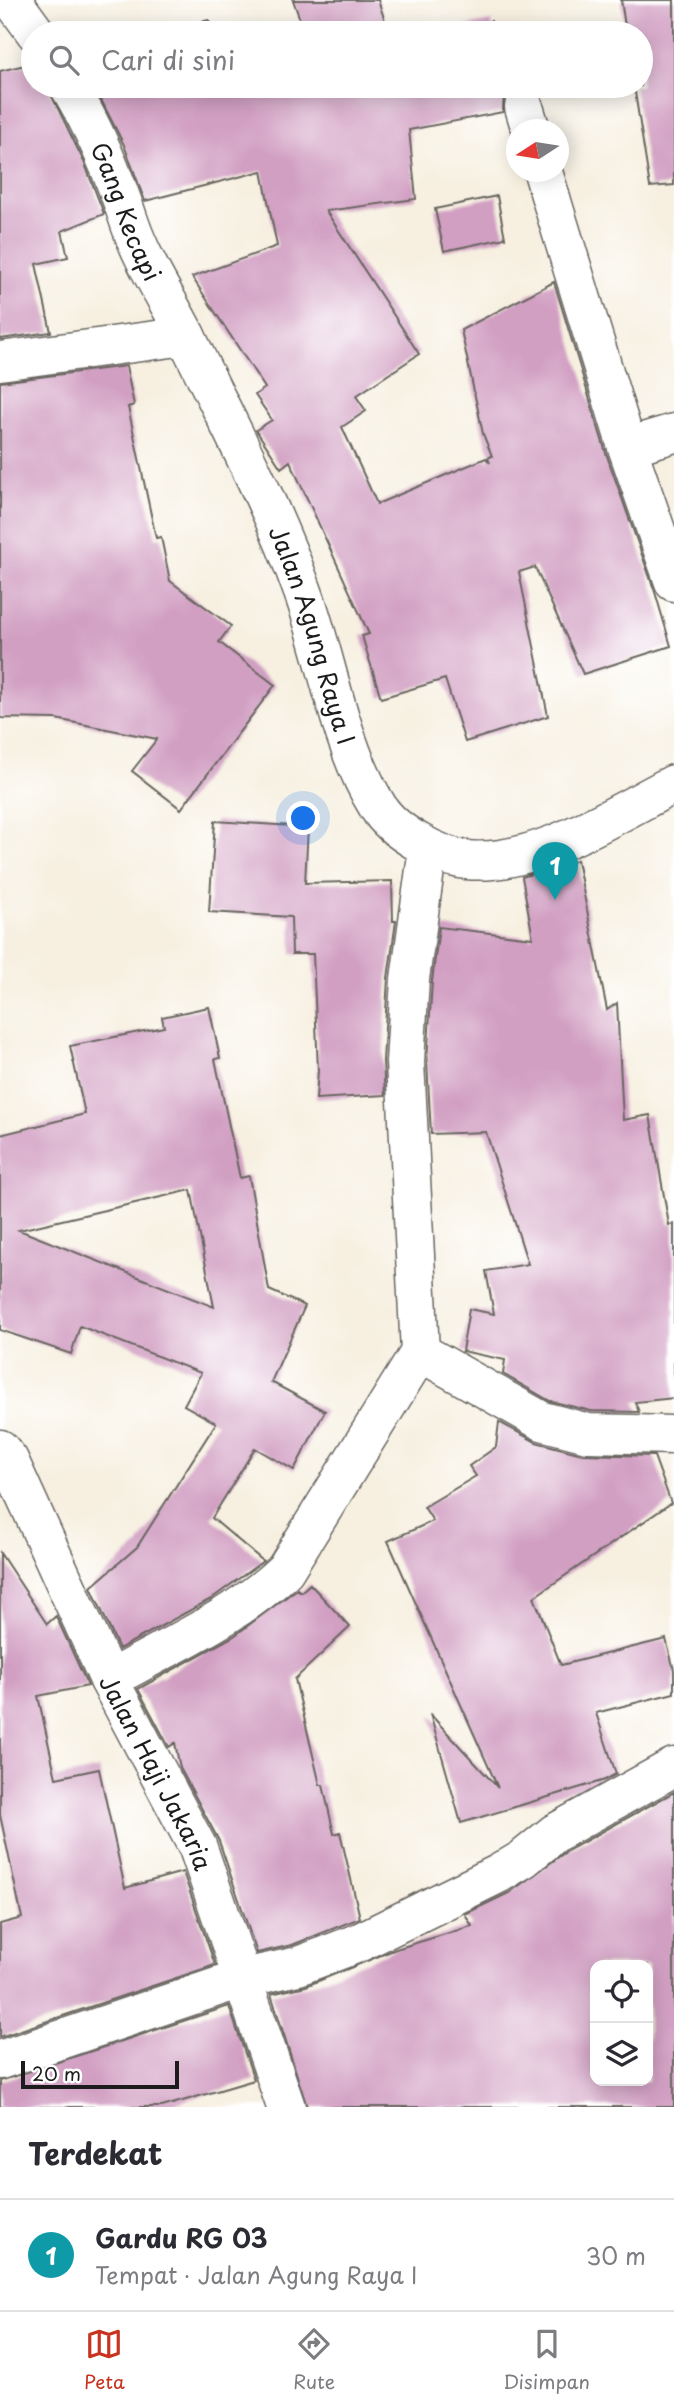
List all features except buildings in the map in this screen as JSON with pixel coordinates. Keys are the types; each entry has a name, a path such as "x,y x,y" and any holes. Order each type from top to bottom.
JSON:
{"street":[{"path":"12,0 27,21"},
{"name":"Gang Kecapi","path":"76,98 97,135 119,186 131,225 186,336"},
{"path":"546,182 627,447 674,582"},
{"path":"0,361 186,336"},
{"name":"Jalan Agung Raya I","path":"186,336 258,486 303,592 328,681 364,781 379,810 428,848 467,860 510,858 566,839 674,784"},
{"path":"627,447 674,433"},
{"path":"109,1680 177,1640 226,1617 256,1598 285,1570 420,1352 405,1062 410,979 428,848"},
{"path":"420,1352 542,1421 588,1433 674,1435"},
{"name":"Jalan Haji Jakaria","path":"0,1449 9,1460 109,1680 198,1848 286,2107"},
{"path":"0,2060 244,1978 298,1966 398,1924 498,1874 523,1859 555,1833 674,1767"}],"place":[{"name":"Gardu RG 03","path":"555,900"}]}
